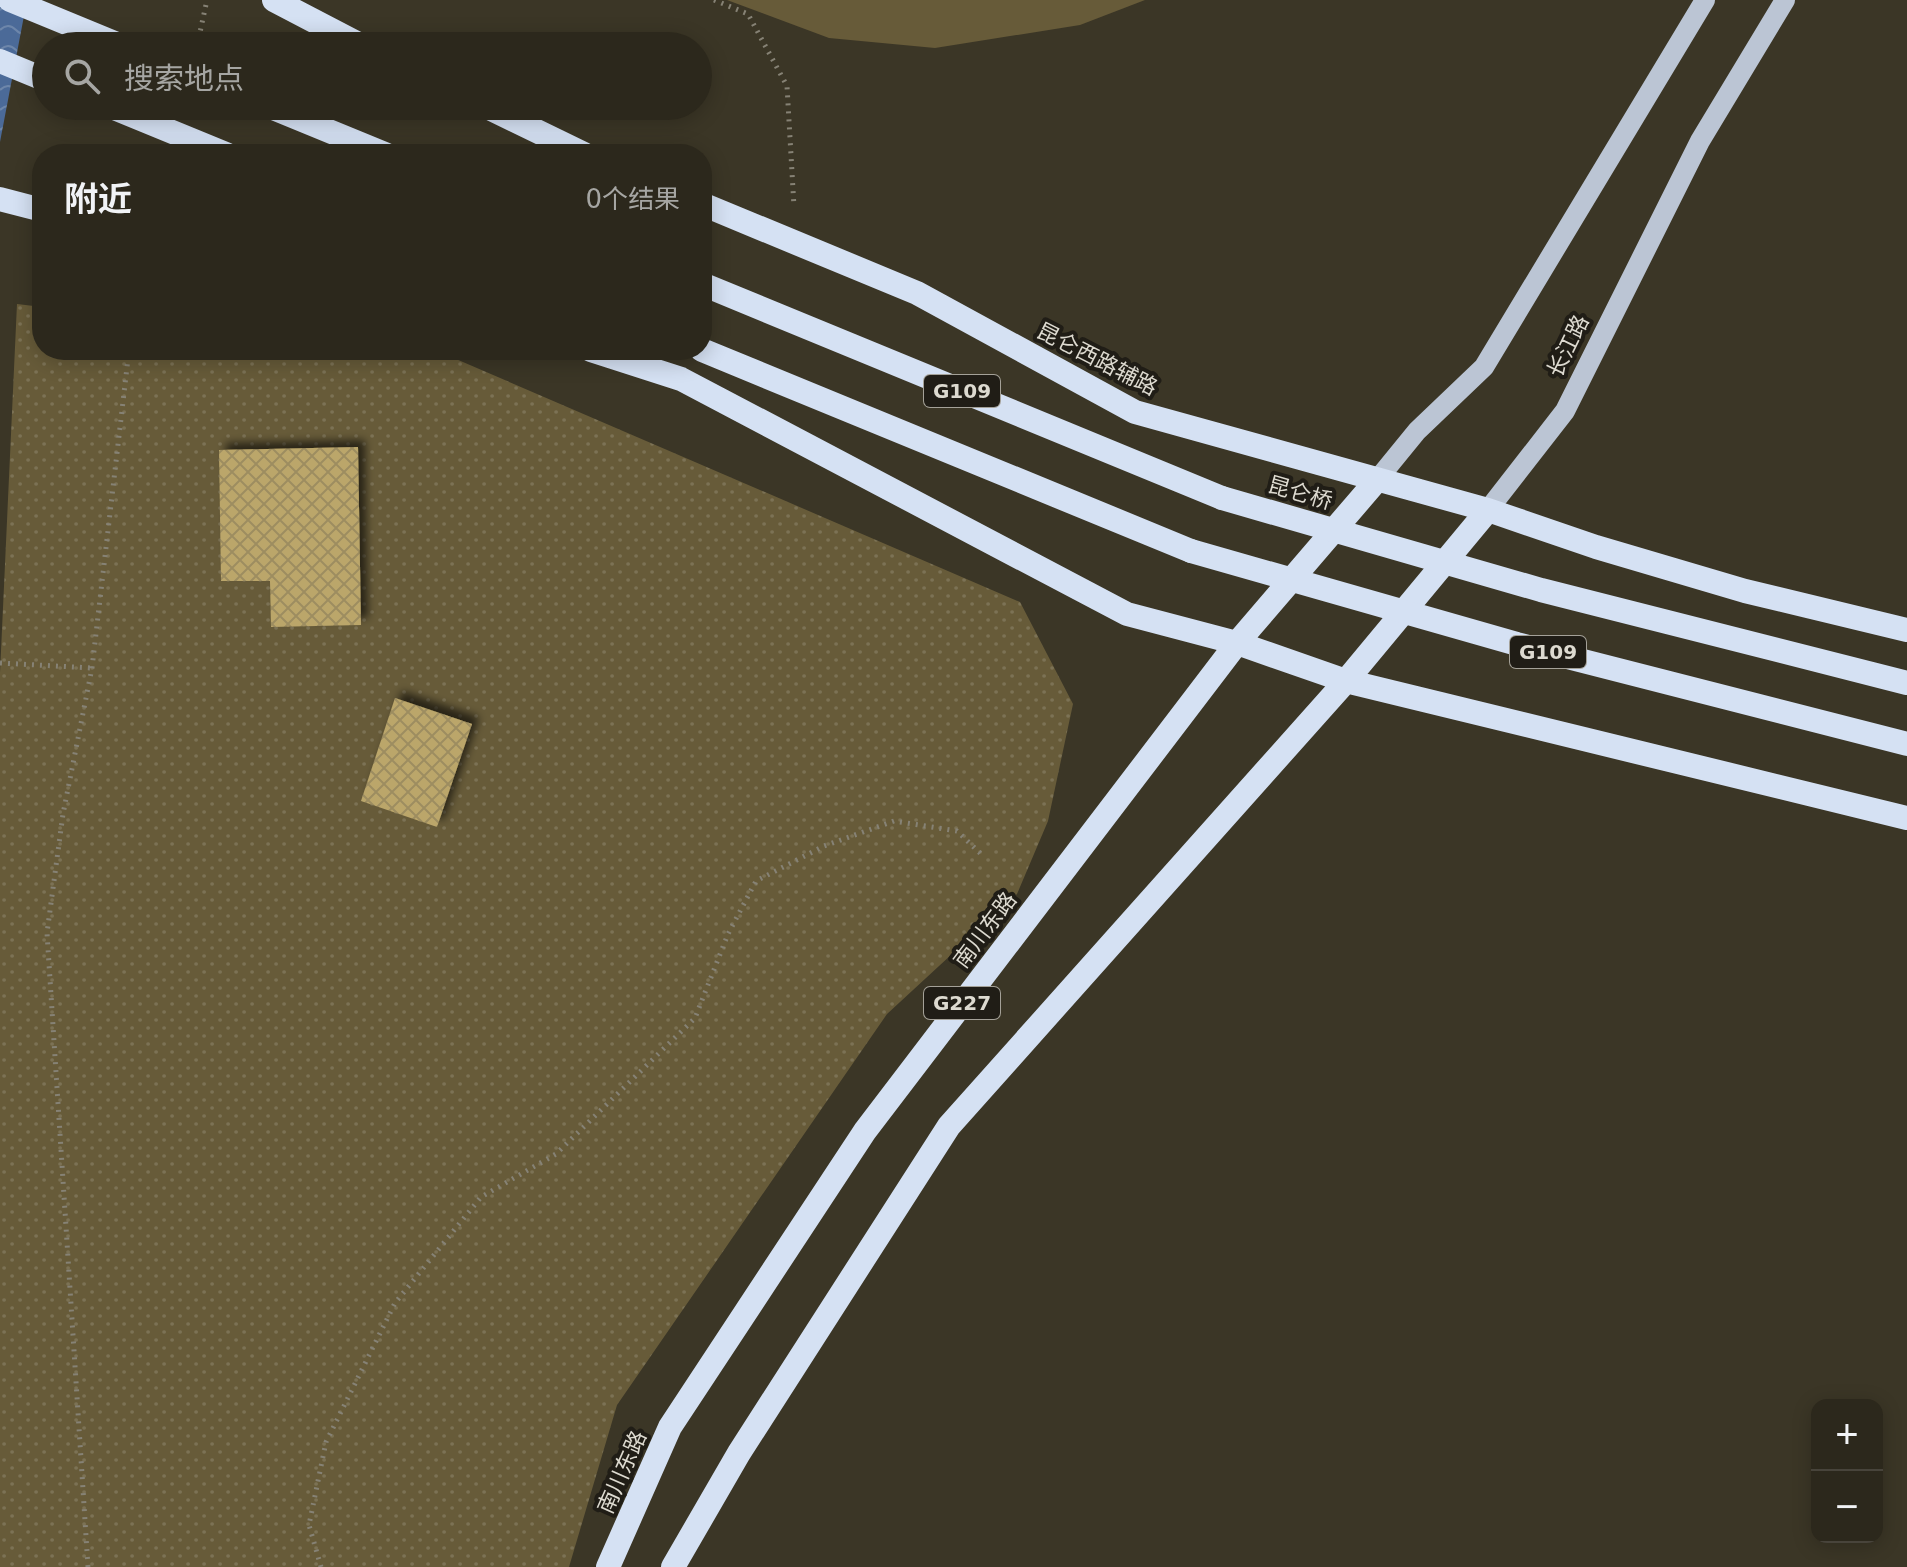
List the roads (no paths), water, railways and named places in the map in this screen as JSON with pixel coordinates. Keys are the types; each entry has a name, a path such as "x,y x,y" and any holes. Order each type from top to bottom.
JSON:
{"highway":[{"path":"10,0 88,32"},
{"path":"274,0 332,32"},
{"path":"0,61 32,74"},
{"path":"143,120 202,144"},
{"path":"302,120 361,144"},
{"path":"514,120 563,144"},
{"path":"0,199 32,207"},
{"name":"昆仑西路辅路","path":"712,208 917,293 1135,412 1488,510 1596,547 1745,591 1907,630"},
{"name":"昆仑桥","path":"712,288 1222,498 1541,590 1907,683"},
{"name":"G109","path":"712,354 1191,551 1517,644 1907,744"},
{"path":"622,360 681,379 1127,614 1237,643 1346,681 1907,818"},
{"name":"南川东路","path":"608,1567 670,1427 865,1131 1237,643 1377,480"},
{"name":"长江路","path":"1346,681 1488,510"},
{"path":"673,1567 739,1453 949,1126 1346,681"}],"main road":[{"path":"1377,480 1417,431 1484,367 1705,0"},
{"name":"长江路","path":"1488,510 1565,411 1700,141 1785,0"}],"water":[{"path":"0,0 27,0 0,142"}]}
